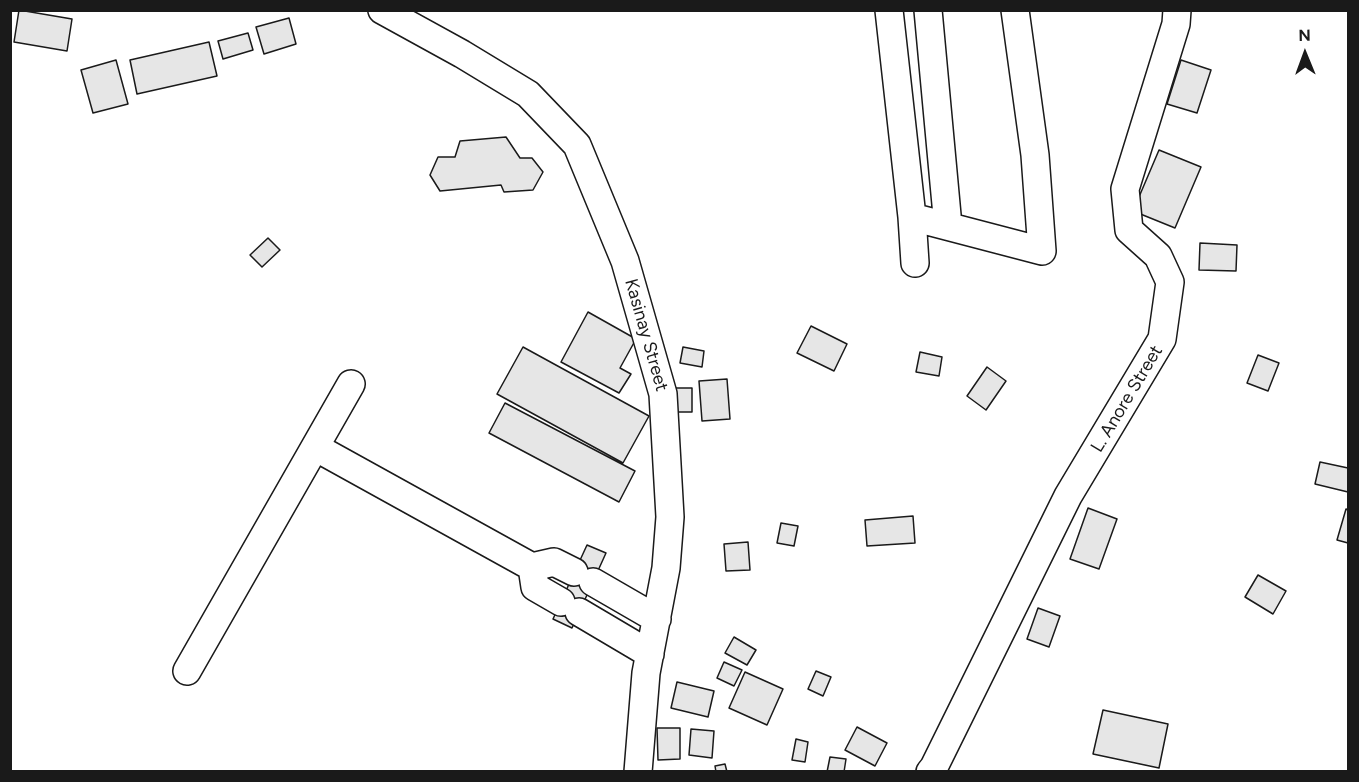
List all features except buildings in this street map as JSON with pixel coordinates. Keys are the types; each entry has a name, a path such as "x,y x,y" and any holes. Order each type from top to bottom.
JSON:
{"street":[{"name":"Kasinay Street","path":"382,10 423,20 462,54 528,94 577,145 625,261 663,394 670,517 666,568 646,673 638,771"},
{"path":"889,10 915,263"},
{"path":"928,10 948,226"},
{"path":"912,217 1042,250 1035,155 1014,10"},
{"name":"L. Anore Street","path":"930,771 1068,496 1162,339 1170,282 1158,256 1129,230 1125,189 1176,24 1177,10"},
{"path":"187,671 351,384"},
{"path":"315,447 532,567 554,562 657,619"},
{"path":"532,567 535,587 650,654"}]}
